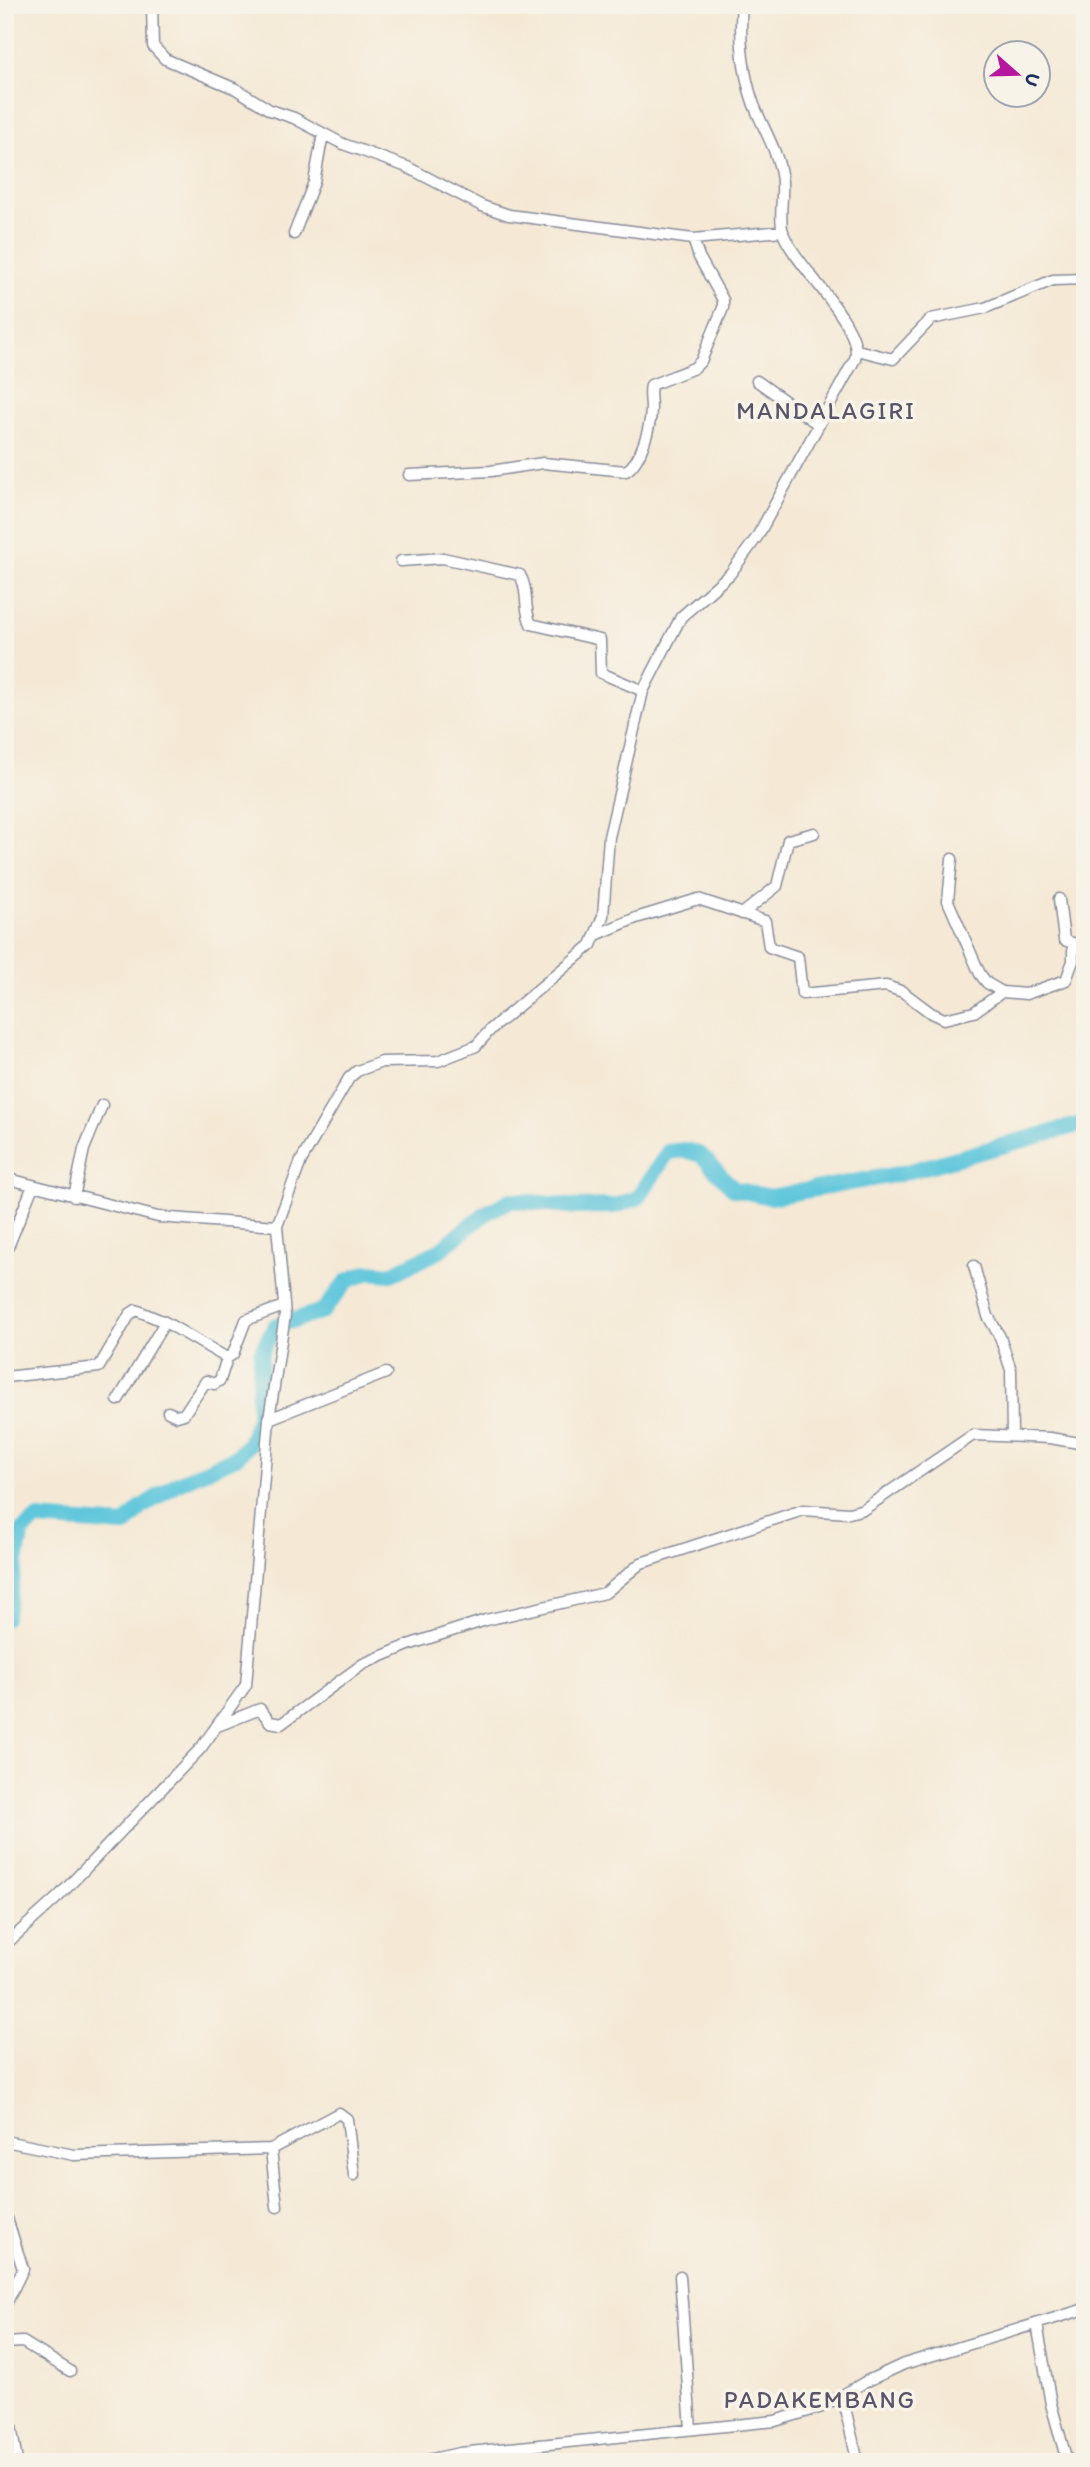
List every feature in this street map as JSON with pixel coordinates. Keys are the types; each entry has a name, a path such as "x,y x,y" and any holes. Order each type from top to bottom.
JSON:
{"street":[{"path":"152,5 151,36 159,54 323,134 407,167 482,206 509,215 693,239 783,231"},
{"path":"5,1945 59,1896 201,1748 240,1697 248,1673 269,1419 284,1333 277,1226 301,1161 349,1078 357,1071 382,1062 438,1061 476,1046 491,1028 584,953 596,935 603,916 609,837 643,691 681,617 744,557 819,425 857,350 850,328 830,303 783,231 781,173 749,91 743,59 742,5"},
{"path":"294,234 310,197 323,134"},
{"path":"409,475 491,471 543,463 626,471 634,466 651,413 651,385 694,368 701,361 724,306 693,239"},
{"path":"857,350 893,359 931,319 994,305 1053,280 1085,279"},
{"path":"757,381 819,425"},
{"path":"401,561 443,558 520,575 526,584 526,614 531,624 600,640 601,673 643,691"},
{"path":"742,914 777,886 788,840 814,833"},
{"path":"953,859 948,901 980,974 987,983 1002,992 1026,994 1066,979 1073,961 1073,943 1064,940 1059,899"},
{"path":"596,935 636,918 695,899 765,921 769,947 798,957 802,994 867,986 874,990 886,986 903,992 931,1013 944,1019 975,1012 1002,992"},
{"path":"74,1197 84,1150 102,1105"},
{"path":"5,1178 158,1217 277,1226"},
{"path":"5,1254 33,1186"},
{"path":"974,1266 988,1316 1002,1342 1011,1370 1012,1435"},
{"path":"5,1377 99,1367 130,1314 136,1310 165,1322 227,1358"},
{"path":"168,1412 177,1416 184,1414 206,1381 214,1384 220,1380 227,1358 233,1353 246,1320 284,1310"},
{"path":"118,1400 165,1322"},
{"path":"269,1419 386,1373"},
{"path":"218,1725 260,1709 270,1722 281,1724 344,1676 391,1651 486,1620 605,1593 635,1565 803,1510 857,1512 938,1461 965,1439 981,1434 1012,1435 1085,1444"},
{"path":"5,2141 74,2155 271,2149 332,2115 343,2114 348,2123 354,2175"},
{"path":"271,2149 277,2207"},
{"path":"5,2212 23,2269 5,2306"},
{"path":"680,2276 691,2429"},
{"path":"418,2462 513,2448 775,2421 822,2407 904,2364 1085,2309"},
{"path":"1037,2324 1051,2404 1065,2454 1064,2462"},
{"path":"5,2343 23,2342 70,2371"},
{"path":"5,2389 17,2462"},
{"path":"842,2396 858,2462"},
{"path":"513,2448 514,2462"}],"waterway":[{"path":"5,1618 22,1531 37,1519 125,1525 142,1507 178,1483 236,1457 249,1444 258,1418 261,1352 275,1326 323,1311 347,1281 369,1272 391,1274 437,1252 486,1213 511,1200 578,1207 615,1206 638,1198 668,1152 685,1150 701,1155 734,1189 770,1197 899,1174 1085,1123"}],"district":[{"name":"MANDALAGIRI","path":"826,410"},
{"name":"PADAKEMBANG","path":"820,2399"}]}
